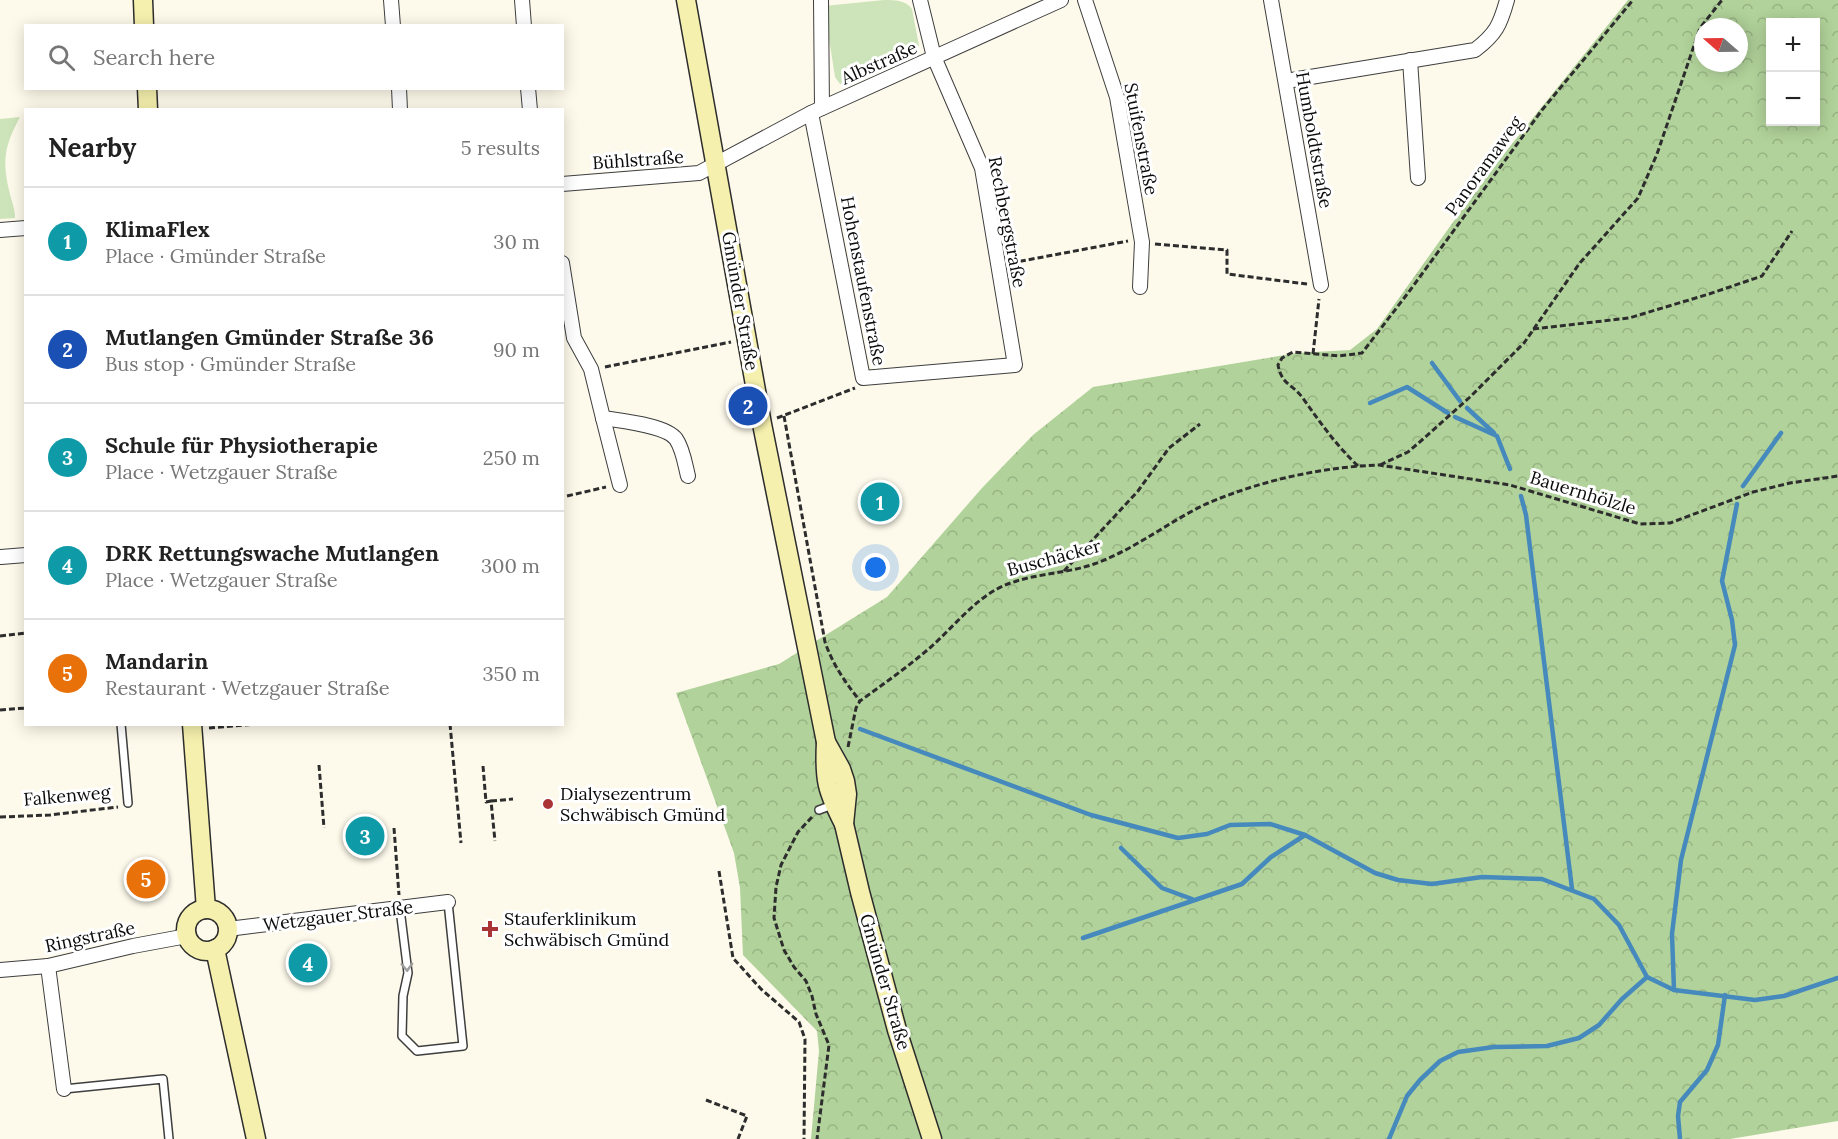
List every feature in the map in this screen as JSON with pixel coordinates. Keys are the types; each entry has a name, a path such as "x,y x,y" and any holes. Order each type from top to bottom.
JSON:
{"street":[{"path":"143,0 144,24"},
{"path":"391,0 393,24"},
{"path":"522,0 524,24"},
{"name":"Gmünder Straße","path":"686,0 707,169 746,338 826,742 837,764 827,786 833,805 844,824 897,1030 932,1139"},
{"name":"Hohenstaufenstraße","path":"821,0 817,111 863,378 1015,365"},
{"name":"Rechbergstraße","path":"920,0 934,57 982,168 1015,365"},
{"name":"Albstraße","path":"707,169 817,111 1060,0"},
{"name":"Stuifenstraße","path":"1085,0 1117,97 1142,242 1140,287"},
{"name":"Humboldtstraße","path":"1271,0 1321,285"},
{"path":"1286,81 1475,50 1489,39 1500,24 1507,0"},
{"path":"1410,60 1418,178"},
{"path":"147,90 148,108"},
{"path":"399,90 400,108"},
{"path":"528,90 530,108"},
{"name":"Bühlstraße","path":"564,184 707,169"},
{"path":"0,230 24,228"},
{"path":"564,288 568,339 591,369 620,484"},
{"path":"603,418 655,428 675,437 680,446 688,476"},
{"path":"1,557 24,555"},
{"path":"192,727 206,909"},
{"name":"Wetzgauer Straße","path":"228,929 448,902"},
{"path":"200,910 218,912 227,923 228,929 224,941 215,950 201,950 195,947 187,936 187,923 200,910"},
{"name":"Ringstraße","path":"0,970 48,966 187,936"},
{"path":"215,950 256,1139"},
{"path":"48,966 64,1089"}],"lane":[{"name":"Falkenweg","path":"121,726 128,803"},
{"path":"400,909 408,973 402,996 402,1036 417,1051 463,1046 448,902"},
{"path":"64,1089 163,1079 169,1139"}],"path":[{"name":"Panoramaweg","path":"1313,354 1339,356 1362,353 1542,110 1633,0"},
{"path":"1379,465 1408,452 1431,433 1524,343 1579,264 1638,198 1657,154 1700,28 1722,0"},
{"path":"1533,329 1629,318 1762,276 1792,231"},
{"path":"998,266 1129,241 1227,250 1227,274 1321,285 1313,354 1293,352 1282,358 1278,365 1280,377 1301,395 1338,447 1358,466"},
{"path":"604,367 746,338"},
{"path":"837,764 848,742 856,708 860,701 830,659 825,642 783,416 859,386 863,378"},
{"path":"1063,572 1138,491 1169,448 1200,424"},
{"name":"Bauernhölzle","path":"1314,473 1379,465 1510,485 1640,524 1670,523 1753,492 1790,483 1838,476"},
{"name":"Buschäcker","path":"860,701 900,673 996,589 1030,577 1092,565 1118,555 1205,505 1244,490 1314,473"},
{"path":"567,496 620,484"},
{"path":"0,636 24,633"},
{"path":"0,710 24,708"},
{"path":"192,727 214,726"},
{"path":"450,726 460,843"},
{"path":"319,765 324,828"},
{"path":"483,766 486,802 513,799"},
{"path":"491,801 495,841"},
{"name":"Falkenweg","path":"0,817 50,815 124,806 128,803"},
{"path":"817,1139 829,1045 806,981 784,950 776,931 774,918 776,887 782,865 798,832 833,805"},
{"path":"394,828 400,909"},
{"path":"719,871 733,957 761,989 799,1023 805,1038 804,1139"},
{"path":"706,1100 747,1116 738,1139"}],"green space":[{"path":"884,0 903,2 912,9 919,46 910,57 847,84 840,84 835,77 824,6"},
{"path":"1628,0 1838,0 1838,1121 1730,1139 811,1139 819,1051 817,1031 743,955 740,888 734,853 676,693 779,664 887,597 982,488 1033,435 1093,387 1297,353 1350,350 1377,329 1483,180"},
{"path":"20,117 8,144 5,161 15,218 0,219 0,119"}],"waterway":[{"path":"1432,363 1460,401"},
{"path":"1370,403 1407,387 1448,413"},
{"path":"1467,408 1494,433"},
{"path":"1455,417 1497,436 1510,469"},
{"path":"1743,486 1781,433"},
{"path":"1521,496 1526,515 1572,889"},
{"path":"1674,990 1672,934 1681,860 1735,645 1732,620 1722,581 1737,504"},
{"path":"860,729 1091,815 1178,838 1207,834 1230,825 1270,824 1305,835 1375,873 1398,880 1432,884 1482,877 1542,879 1594,899 1619,925 1647,977 1674,990 1755,1000 1784,996 1838,978"},
{"path":"1083,938 1242,884 1271,857 1305,835"},
{"path":"1121,848 1162,888 1192,899"},
{"path":"1389,1139 1407,1096 1440,1061 1458,1052 1494,1047 1547,1046 1579,1038 1599,1025 1622,999 1647,977"},
{"path":"1680,1139 1678,1116 1680,1102 1707,1070 1718,1045 1725,995"}],"place":[{"name":"Mutlangen Gmünder Straße 36","path":"748,406"},
{"name":"KlimaFlex","path":"880,502"},
{"name":"Dialysezentrum Schwäbisch Gmünd","path":"548,804"},
{"name":"Schule für Physiotherapie","path":"365,836"},
{"name":"Mandarin","path":"146,879"},
{"name":"Stauferklinikum Schwäbisch Gmünd","path":"490,929"},
{"name":"DRK Rettungswache Mutlangen","path":"308,963"}]}
